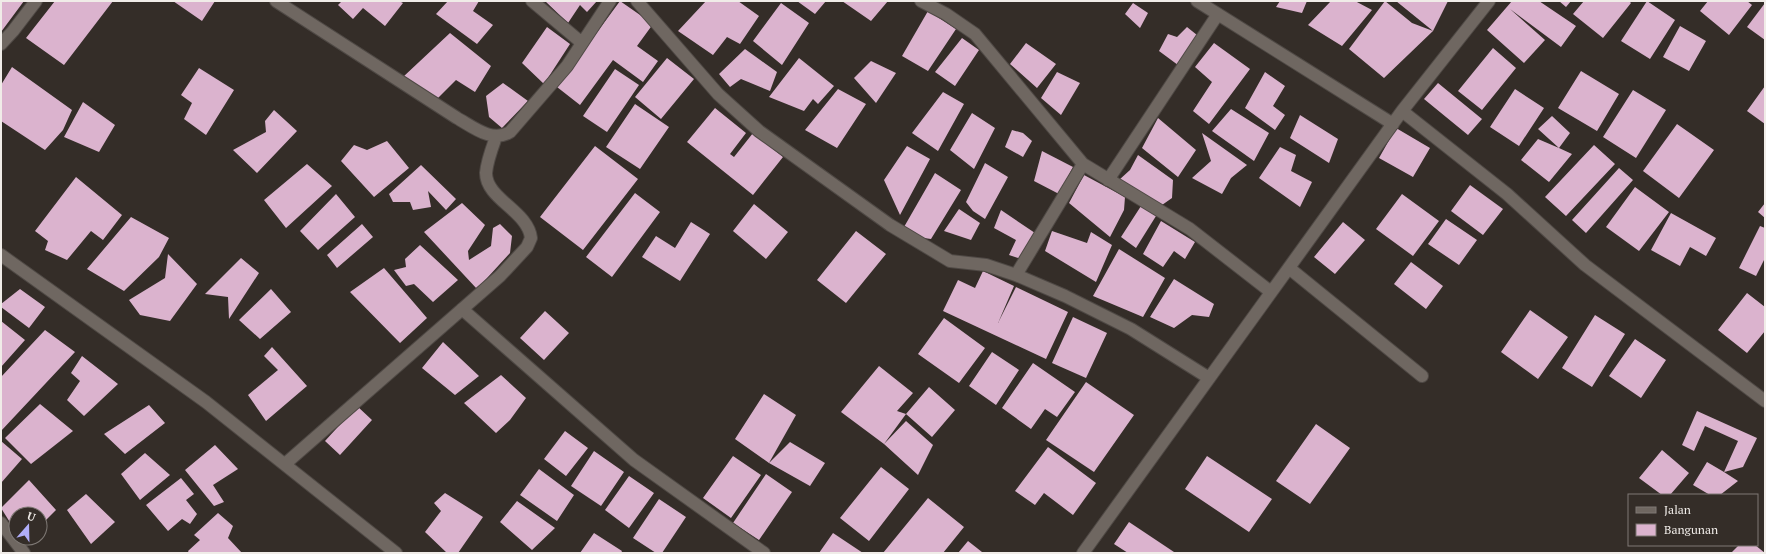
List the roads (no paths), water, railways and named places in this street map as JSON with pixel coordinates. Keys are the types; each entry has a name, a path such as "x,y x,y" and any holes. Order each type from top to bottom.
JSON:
{"street":[{"path":"1,44 36,1"},
{"path":"276,1 457,118 486,134 496,137 510,132 567,66 610,1"},
{"path":"532,1 582,43"},
{"path":"637,1 718,94 759,131 890,225 929,250 950,261 986,265 1016,275 1065,296 1131,329 1209,378"},
{"path":"922,1 946,14 975,34 1083,164 1190,229 1271,292"},
{"path":"1197,1 1393,124"},
{"path":"1083,553 1402,111 1490,1"},
{"path":"1108,180 1218,14"},
{"path":"1402,111 1507,194 1585,265 1765,401"},
{"path":"285,464 500,276 526,247 531,238 526,224 492,189 487,180 488,164 496,137"},
{"path":"1016,275 1083,164"},
{"path":"1,255 206,402 396,553"},
{"path":"1289,268 1422,376"},
{"path":"462,309 634,460 764,553"},
{"path":"1,523 24,553"}]}
